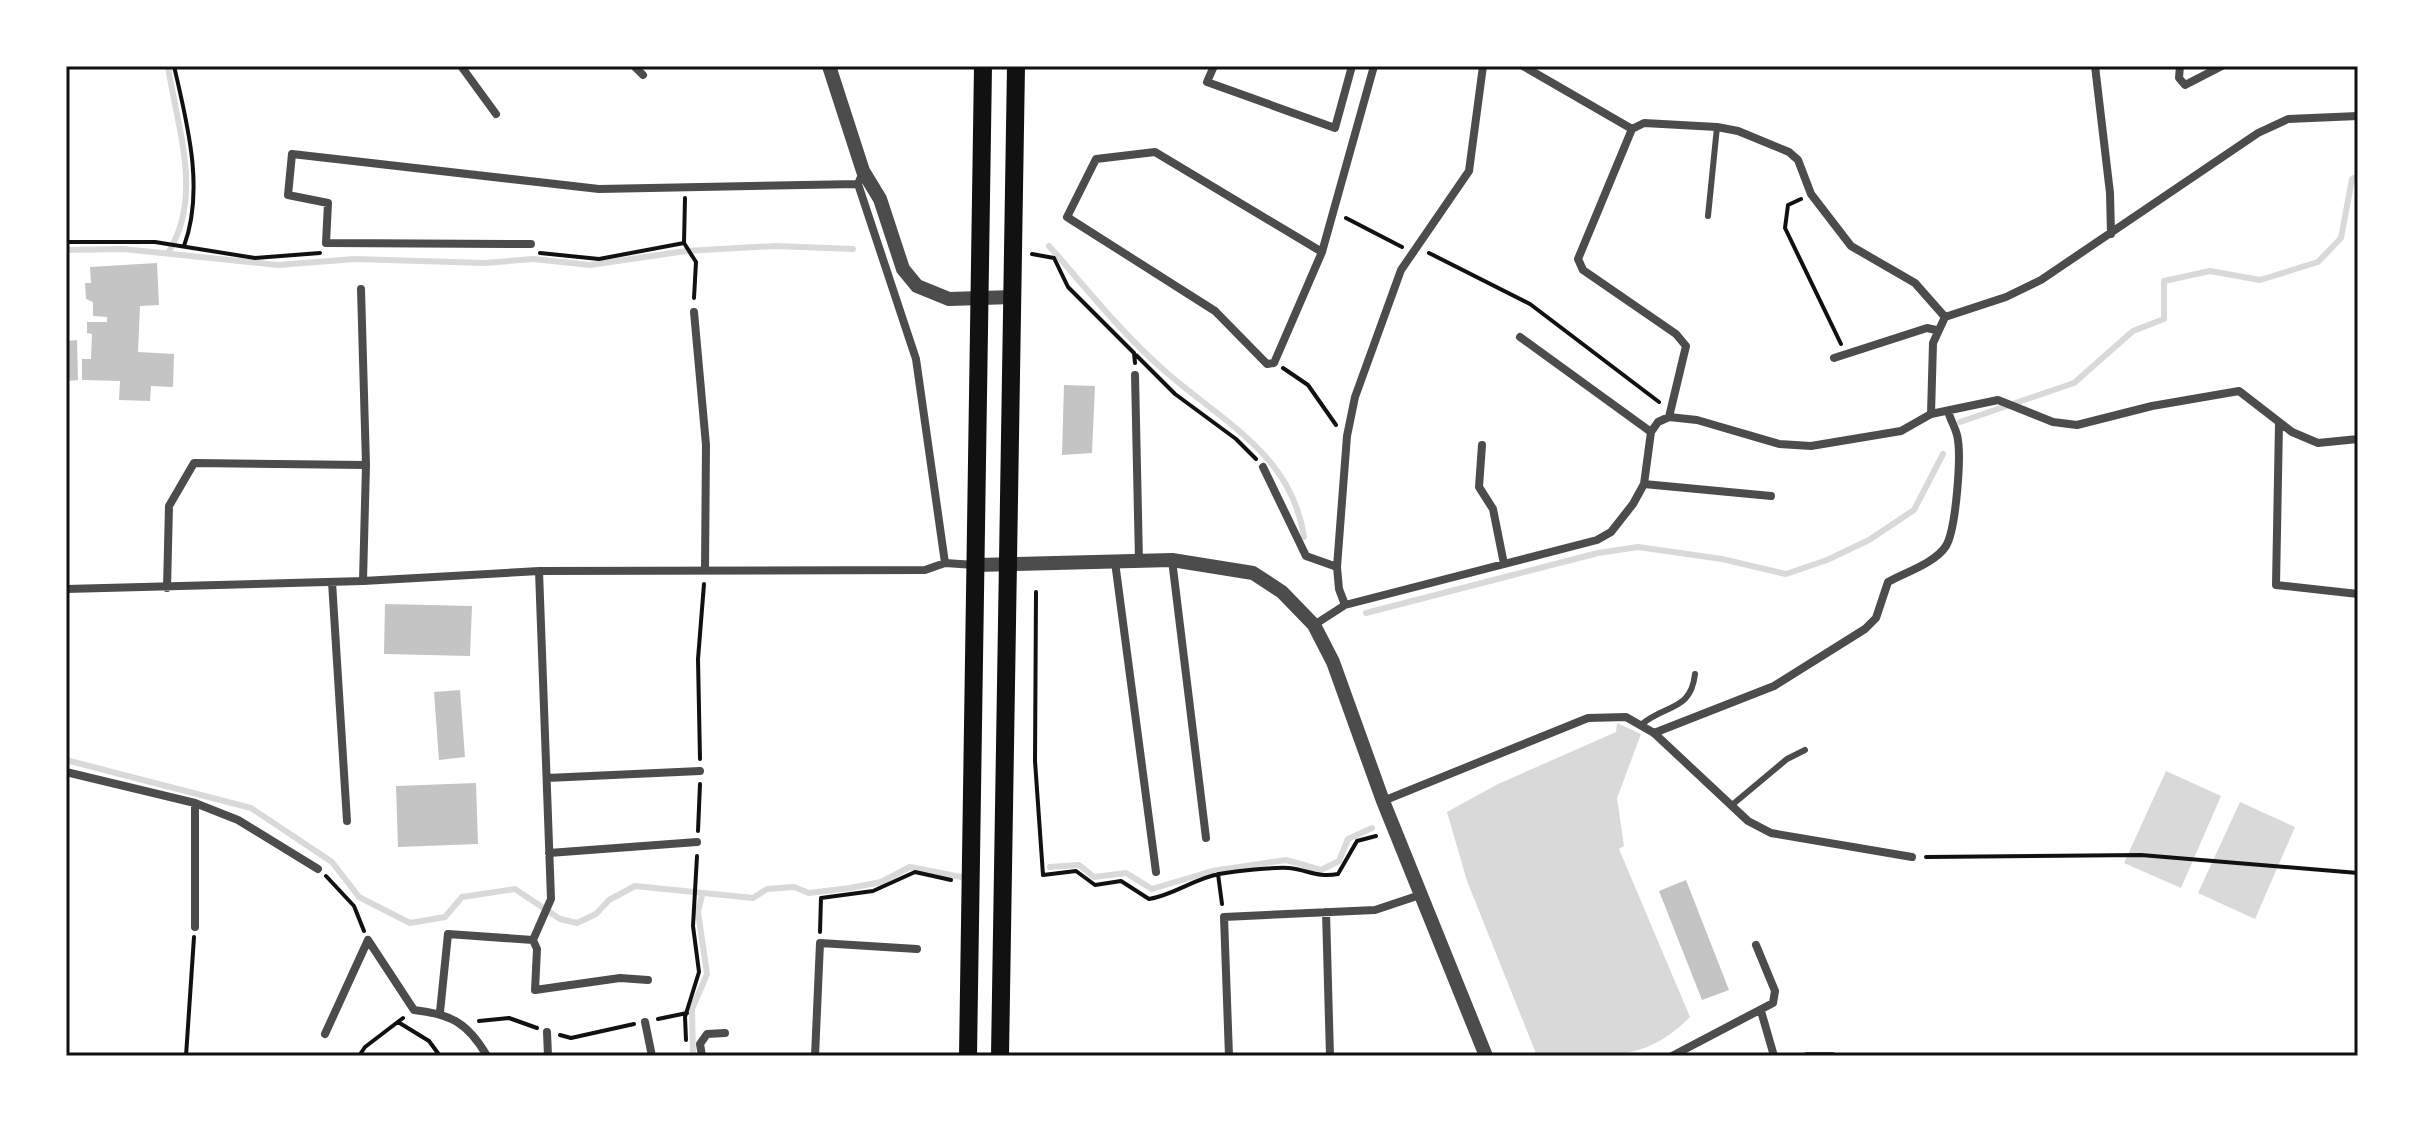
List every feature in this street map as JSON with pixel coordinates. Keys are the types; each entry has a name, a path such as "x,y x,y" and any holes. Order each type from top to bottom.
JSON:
{"highway":[{"path":"968,1056 983,66"},
{"path":"1000,1056 1016,66"}],"street":[{"path":"461,66 496,114"},
{"path":"634,66 643,75"},
{"path":"829,66 916,359 945,563"},
{"path":"1214,66 1207,82 1335,128 1352,66"},
{"path":"1322,252 1155,152 1096,159 1067,217 1215,311 1267,364 1274,363 1322,252 1374,66"},
{"path":"1345,605 1339,589 1337,567 1347,436 1355,397 1413,250 1469,171 1483,66"},
{"path":"1523,66 1632,129"},
{"path":"2095,66 2110,193 2111,234"},
{"path":"2180,66 2179,78 2185,85 2222,66"},
{"path":"1931,414 1936,330 1945,317 2006,297 2041,280 2258,133 2288,119 2358,116"},
{"path":"1314,625 1345,605 1597,540 1611,532 1644,484 1651,432 1658,422 1670,414 1686,346 1676,334 1583,270 1578,259 1632,129 1644,123 1738,131 1789,152 1798,160 1811,194 1851,246 1915,283 1945,317"},
{"path":"531,244 326,243 328,203 288,195 292,154 493,174 599,189 684,189 861,177"},
{"path":"861,177 880,199 903,269 917,286 949,299 1013,297"},
{"path":"361,289 366,465 363,581"},
{"path":"694,312 706,445 705,570"},
{"path":"1834,358 1845,351 1927,328 1936,330"},
{"path":"1520,337 1651,432"},
{"path":"1135,375 1139,561"},
{"path":"1670,414 1779,444 1811,446 1901,431 1931,414 1998,400 2053,422 2077,425 2152,406 2239,391 2260,404 2279,424 2318,443 2358,439"},
{"path":"1654,733 1774,686 1865,629 1876,618 1888,582 1934,557 1946,546 1952,528 1958,450 1948,411"},
{"path":"2279,424 2276,585 2358,594"},
{"path":"1482,445 1479,487 1493,509 1504,564"},
{"path":"167,588 169,506 194,463 366,465"},
{"path":"1263,467 1306,556 1337,567"},
{"path":"1644,484 1771,496"},
{"path":"1172,560 1206,838"},
{"path":"66,589 363,581 539,571 925,570 945,563 976,565 1172,560 1253,573 1282,592 1314,625 1333,662 1383,801 1486,1056"},
{"path":"1115,562 1156,872"},
{"path":"539,571 551,899 533,940 537,949 535,990 620,978 648,980"},
{"path":"332,582 347,821"},
{"path":"1383,801 1588,718 1626,717 1654,733 1748,821 1771,833 1912,857"},
{"path":"547,778 700,771"},
{"path":"66,772 195,803 238,820 318,869"},
{"path":"195,803 195,927"},
{"path":"549,853 697,842"},
{"path":"1229,1056 1224,917 1375,910 1420,895"},
{"path":"1326,912 1330,1056"},
{"path":"440,1012 448,934 533,940"},
{"path":"368,940 414,1010 440,1012 467,1027 487,1056"},
{"path":"325,1034 368,940"},
{"path":"815,1056 820,943 917,949"},
{"path":"1672,1056 1773,1003 1775,991 1756,945"},
{"path":"1761,1011 1767,1019 1774,1056"},
{"path":"645,1022 652,1056"},
{"path":"547,1032 548,1056"},
{"path":"702,1056 700,1044 707,1034 725,1033"},
{"path":"1807,1056 1832,1056"}],"lane":[{"path":"1708,216 1717,127"},
{"path":"1642,724 1682,703 1693,692 1695,674"},
{"path":"1732,805 1787,759 1805,750"}],"path":[{"path":"174,66 190,145 193,193 191,227 184,246"},
{"path":"684,189 684,243 696,262 694,312"},
{"path":"1811,194 1788,205 1785,228 1845,351"},
{"path":"1332,212 1530,304 1670,414"},
{"path":"1029,254 1054,258 1068,287 1175,394 1236,439 1263,467"},
{"path":"1134,353 1135,375"},
{"path":"1274,363 1308,385 1347,436"},
{"path":"686,1043 687,1013 699,972 693,926 700,771 698,659 705,570"},
{"path":"1912,857 2141,855 2358,873"},
{"path":"318,869 354,906 368,940"},
{"path":"820,943 821,898 873,891 915,872 951,880"},
{"path":"1218,874 1224,917"},
{"path":"186,1056 195,927"},
{"path":"359,1056 365,1047 414,1010"},
{"path":"467,1027 476,1022 509,1018 571,1038 687,1013"},
{"path":"398,1022 429,1041 440,1056"}],"shaded area":[{"path":"1617,723 1641,734 1617,798 1624,846 1619,849 1690,1017 1655,1043 1637,1050 1600,1056 1537,1056 1467,881 1447,812 1498,784 1616,732"},
{"path":"2166,771 2221,796 2181,888 2124,863"},
{"path":"2240,802 2295,827 2255,919 2198,893"}],"building":[{"path":"157,263 159,305 140,306 138,352 174,354 173,387 151,386 150,401 119,400 120,381 82,380 82,359 91,359 92,334 87,333 87,322 107,322 107,317 93,316 93,302 86,299 85,283 91,283 90,267"},
{"path":"77,340 78,380 66,381 66,341"},
{"path":"1064,385 1095,386 1092,453 1062,455"},
{"path":"385,604 472,606 470,656 384,654"},
{"path":"460,690 465,757 439,760 434,692"},
{"path":"476,783 478,844 398,847 396,786"},
{"path":"1686,880 1729,990 1702,1000 1659,891"}],"waterway":[{"path":"168,66 185,161 186,185 179,231 168,253"},
{"path":"1960,422 2074,383 2133,331 2164,319 2164,281 2210,271 2260,280 2318,262 2341,238 2352,179 2358,176"},
{"path":"66,250 123,249 278,265 355,259 485,263 533,259 590,265 686,251 775,246 853,249"},
{"path":"1049,246 1150,358 1252,442 1270,462 1297,508 1304,537"},
{"path":"1366,613 1598,553 1638,547 1722,559 1786,574 1827,560 1869,540 1914,510 1943,454"},
{"path":"66,760 251,808 332,862 359,897 410,923 445,917 462,897 515,889 560,919 577,923 596,914 609,900 635,886 753,898 767,889 794,887 809,893 881,882 910,867 961,877"},
{"path":"1050,867 1079,865 1094,877 1126,873 1152,889 1212,871 1286,860 1321,870 1339,861 1348,839 1372,828"},
{"path":"693,1056 692,1009 707,974 698,912 702,895"}]}
